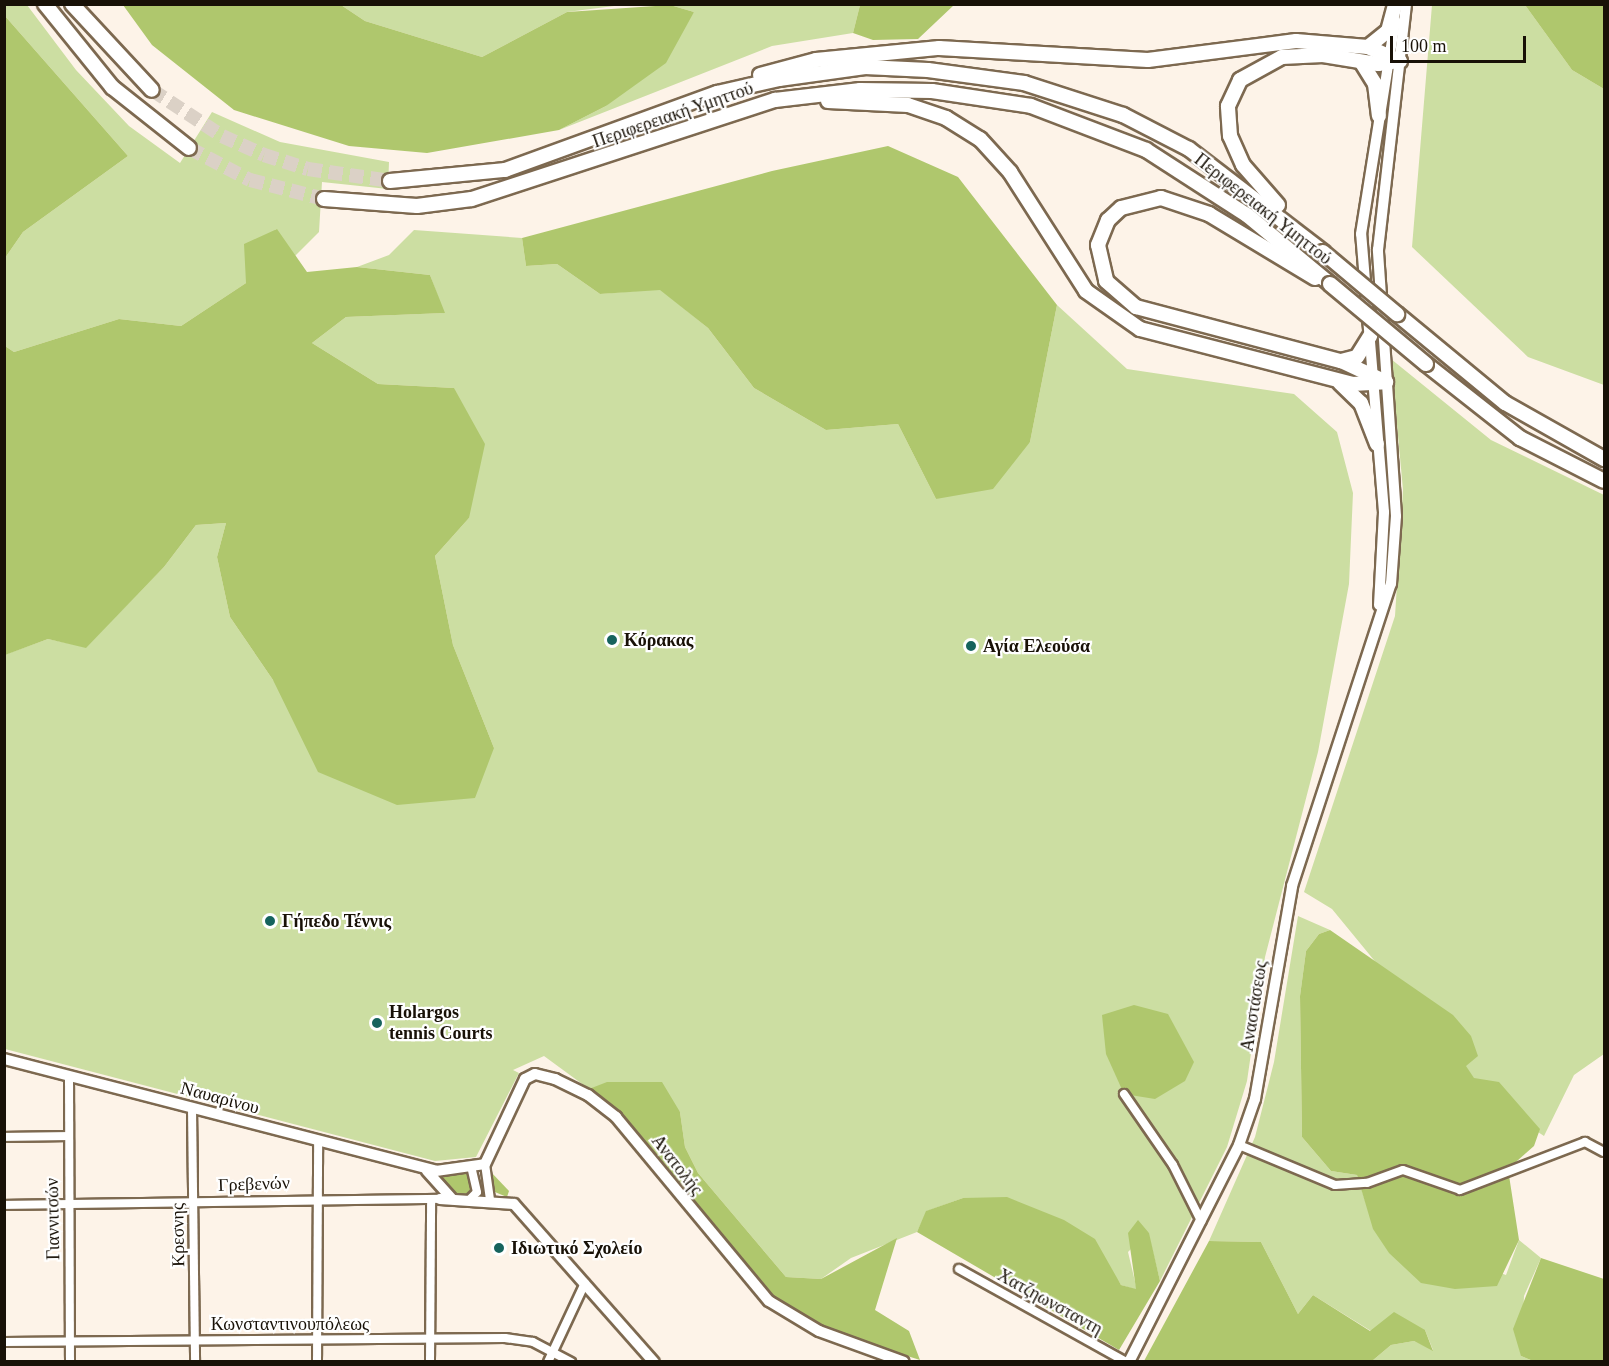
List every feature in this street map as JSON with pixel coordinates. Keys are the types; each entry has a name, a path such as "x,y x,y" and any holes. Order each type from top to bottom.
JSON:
{"highway":[{"path":"45,4 112,87 189,148"},
{"path":"72,4 152,90"},
{"path":"1368,47 1388,31 1398,6"},
{"path":"717,93 777,70 869,52 975,48 1148,60 1274,41 1368,47 1393,60"},
{"path":"1323,252 1244,165 1230,136 1228,106 1240,80 1266,61 1323,55 1362,63 1393,60"},
{"path":"1362,63 1375,84 1379,116"},
{"name":"Περιφερειακή Υμηττού","path":"390,181 505,170 717,93 865,67 962,73 1056,91 1123,116 1189,149 1323,252 1521,414 1605,459"},
{"name":"Περιφερειακή Υμηττού","path":"324,199 417,206 472,199 775,100 860,90 920,90 1000,99 1061,116 1179,167 1330,284 1521,438 1605,481"},
{"path":"775,100 885,102 946,118 995,154 1071,272 1121,319 1166,337 1336,380 1377,380"},
{"path":"1330,284 1297,270 1209,214 1161,198 1121,208 1108,220 1098,245 1106,281 1136,307 1341,361 1377,380"},
{"path":"1341,361 1357,357 1370,336"},
{"path":"1336,380 1361,403 1377,444"}],"street":[{"path":"1373,640 1383,580 1377,444 1379,224 1398,6"},
{"path":"1373,640 1391,584 1396,516 1370,336 1361,234 1379,116 1393,60"},
{"name":"Αναστάσεως","path":"1127,1362 1239,1145 1264,1058 1292,885 1373,640"},
{"name":"Ναυαρίνου","path":"4,1059 318,1140 427,1171 472,1170 485,1164"},
{"name":"Ανατολής","path":"490,1200 483,1183 485,1164 525,1079 535,1074 555,1079 616,1117 769,1301 819,1331 898,1361"},
{"name":"Γιαννιτσών","path":"69,1076 67,1136 70,1362"},
{"path":"1124,1094 1173,1165 1201,1221"},
{"name":"Κρεσνης","path":"192,1108 195,1362"},
{"path":"4,1137 67,1136"},
{"path":"317,1362 318,1140"},
{"path":"1239,1145 1335,1185 1367,1183 1403,1170 1460,1190 1585,1142 1605,1152"},
{"path":"469,1200 477,1192 472,1170"},
{"path":"427,1171 452,1199"},
{"name":"Γρεβενών","path":"4,1205 318,1199 505,1201 514,1204 585,1282"},
{"path":"430,1362 435,1199"},
{"name":"Χατζηωνσταντη","path":"959,1269 1127,1362"},
{"path":"548,1362 585,1282 654,1362"},
{"name":"Κωνσταντινουπόλεως","path":"4,1341 505,1338 554,1350 571,1362"}],"green space":[{"path":"860,4 954,5 918,39 873,40 853,33"},
{"path":"4,5 27,5 76,70 129,126 180,163 212,112 280,142 389,162 388,189 322,182 319,232 295,256 276,229 246,283 181,326 119,319 14,352 5,346 5,258 23,232 128,156 5,16"},
{"path":"123,5 341,5 365,21 482,57 567,12 670,5 694,12 666,63 606,106 559,130 427,153 349,146 234,110 152,45"},
{"path":"341,5 622,5 567,12 482,57 365,21"},
{"path":"670,5 860,5 853,33 772,46 559,130 606,106 694,12"},
{"path":"1432,5 1525,5 1572,70 1604,89 1604,385 1528,357 1412,247"},
{"path":"1525,5 1604,5 1604,89 1572,70"},
{"path":"5,16 128,156 23,232 5,258"},
{"path":"888,146 958,177 1057,305 1030,442 993,489 936,499 898,424 826,430 754,388 708,328 660,290 600,294 557,264 526,266 522,238 772,171"},
{"path":"277,229 307,272 357,267 430,275 445,313 346,317 312,343 378,384 454,388 485,444 469,518 435,556 453,645 494,748 475,798 397,805 318,772 273,680 230,617 217,557 226,523 196,525 164,567 86,648 48,639 5,655 5,346 14,352 119,319 181,326 246,283 244,244"},
{"path":"414,230 522,238 526,266 557,264 600,294 660,289 708,328 754,388 826,430 898,424 936,499 1030,442 1057,305 1127,369 1294,394 1337,432 1353,493 1349,584 1318,752 1265,957 1247,1081 1227,1147 1160,1281 1148,1232 1128,1252 1137,1290 1121,1285 1108,1266 963,1198 927,1211 917,1232 851,1258 821,1279 786,1277 698,1173 685,1147 680,1112 622,1082 589,1089 544,1056 513,1070 519,1073 476,1157 435,1161 5,1049 4,655 48,639 86,647 164,567 196,525 226,523 217,557 230,617 273,680 494,748 453,645 435,556 469,518 454,388 378,384 312,343 346,317 444,313 430,275 357,267 389,255"},
{"path":"1391,359 1491,440 1604,495 1604,1054 1574,1075 1544,1136 1488,1099 1332,909 1304,892 1395,616 1403,490"},
{"path":"1298,916 1330,930 1319,934 1306,951 1300,996 1302,1137 1331,1171 1357,1175 1374,1229 1506,1275 1519,1240 1541,1258 1524,1296 1521,1356 1533,1361 1372,1361 1391,1345 1414,1341 1433,1350 1425,1330 1371,1331 1313,1295 1298,1314 1261,1242 1209,1241 1255,1137 1274,1062"},
{"path":"1330,930 1453,1015 1471,1036 1478,1056 1466,1066 1474,1078 1499,1082 1540,1129 1534,1146 1508,1169 1519,1240 1497,1286 1455,1289 1421,1283 1389,1253 1373,1229 1357,1175 1331,1171 1302,1137 1300,996 1306,951 1319,934"},
{"path":"1134,1005 1168,1014 1194,1062 1185,1081 1155,1099 1124,1094 1106,1054 1102,1015"},
{"path":"607,1082 662,1082 680,1112 685,1147 698,1173 786,1277 821,1279 897,1238 875,1310 909,1331 920,1360 822,1329 777,1303 742,1269 622,1116 589,1089"},
{"path":"489,1170 509,1191 507,1197 490,1190"},
{"path":"470,1173 474,1184 468,1197 452,1195 437,1174"},
{"path":"1007,1197 1064,1220 1095,1239 1121,1285 1136,1289 1128,1233 1138,1220 1149,1233 1160,1281 1119,1350 917,1232 926,1211 963,1198"},
{"path":"1209,1241 1261,1242 1298,1314 1313,1295 1370,1331 1394,1312 1425,1330 1433,1351 1414,1341 1391,1345 1372,1361 1144,1361"},
{"path":"1541,1258 1604,1279 1604,1361 1533,1361 1521,1356 1513,1329"}],"tunnel":[{"path":"152,90 222,136 264,155 308,169 390,181"},
{"path":"189,148 250,180 324,199"}],"place":[{"name":"Κόρακας","path":"612,640"},
{"name":"Αγία Ελεούσα","path":"971,646"},
{"name":"Γήπεδο Τέννις","path":"270,921"},
{"name":"Holargos tennis Courts","path":"377,1023"},
{"name":"Ιδιωτικό Σχολείο","path":"499,1248"}]}
